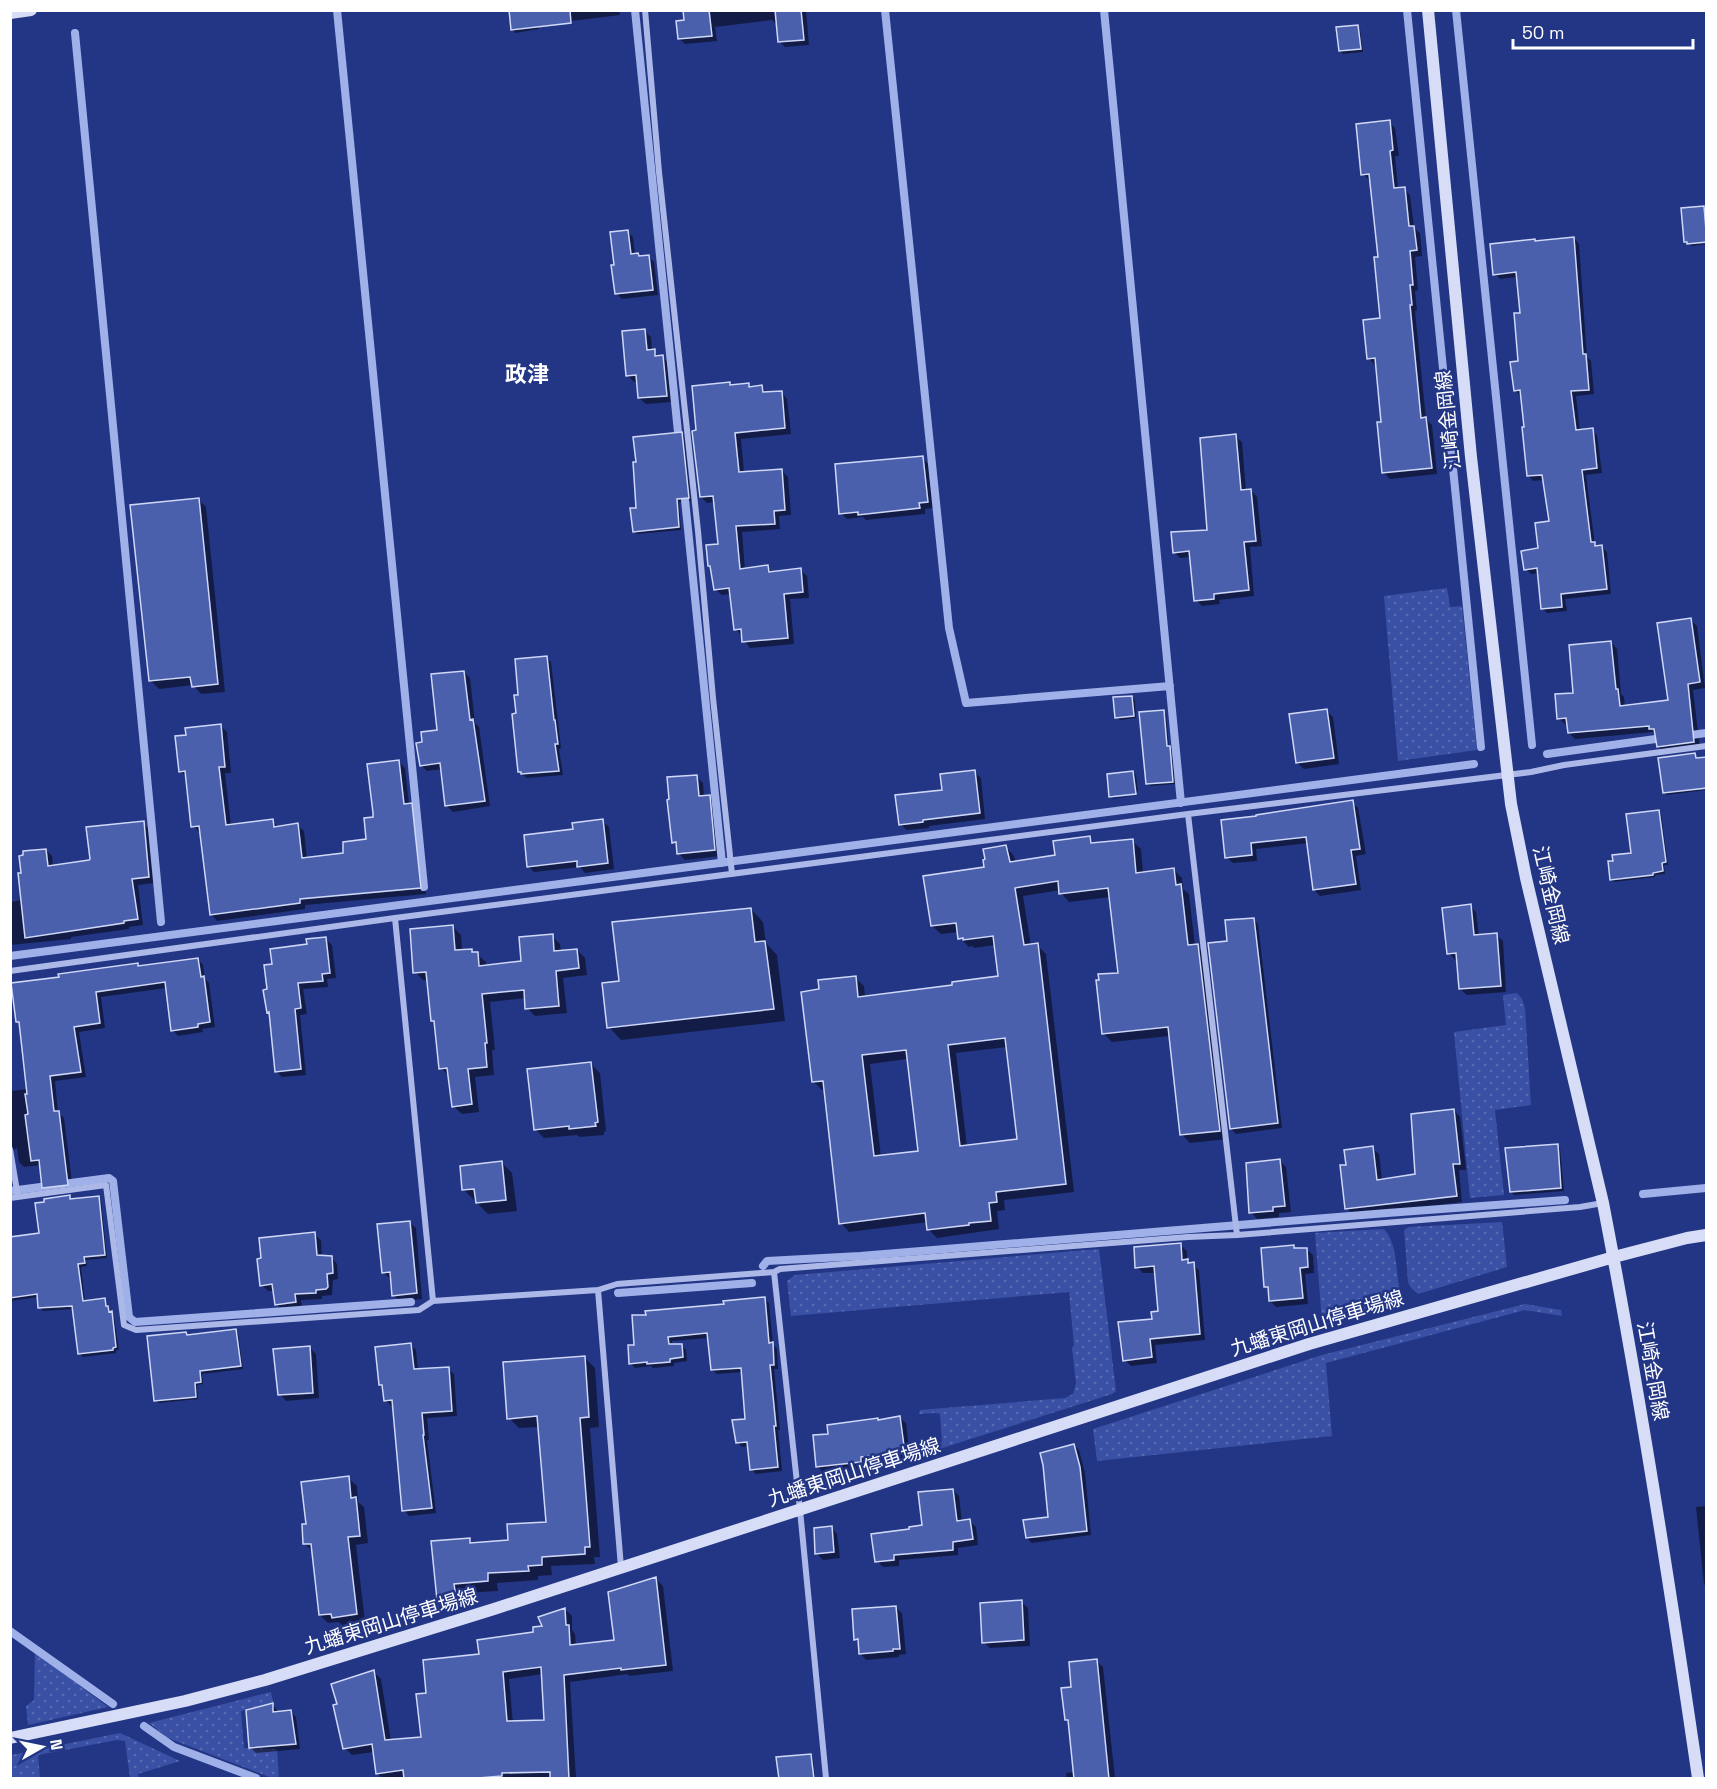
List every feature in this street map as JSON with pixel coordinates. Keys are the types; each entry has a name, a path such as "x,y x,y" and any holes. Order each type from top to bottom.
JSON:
{"main road":[{"path":"10,14 31,10"},
{"name":"江崎金岡線","path":"1428,10 1471,457 1506,774 1526,878 1614,1257 1666,1560 1698,1779"},
{"name":"九蟠東岡山停車場線","path":"10,1738 185,1701 265,1680 621,1568 1309,1344 1614,1257 1707,1235"}],"street":[{"path":"645,10 659,172 732,871"},
{"path":"10,971 732,871 1506,774 1707,746"},
{"path":"1188,814 1237,1233"},
{"path":"395,918 433,1301"},
{"path":"10,1149 15,1193 106,1185 124,1325 136,1330 419,1310 433,1301 598,1290 617,1284 774,1272 780,1269 1569,1208 1603,1203"},
{"path":"774,1272 826,1779"},
{"path":"598,1290 621,1568"}],"shaded area":[{"path":"1447,588 1450,607 1462,606 1477,750 1398,761 1384,596"},
{"path":"1517,993 1525,1008 1531,1105 1495,1110 1504,1195 1470,1198 1454,1032 1506,1025 1503,995"},
{"path":"1502,1222 1507,1267 1418,1294 1411,1288 1408,1282 1404,1230 1409,1227"},
{"path":"1384,1229 1395,1253 1402,1298 1400,1303 1325,1326 1322,1322 1315,1233"},
{"path":"1099,1249 1116,1391 917,1456 917,1452 942,1442 940,1414 919,1414 920,1410 1065,1398 1073,1394 1076,1383 1069,1292 791,1316 787,1281 795,1275"},
{"path":"1525,1304 1561,1310 1562,1316 1525,1310 1326,1363 1332,1436 1097,1461 1093,1429 1322,1355"},
{"path":"35,1652 108,1707 28,1725 26,1706 34,1700"},
{"path":"271,1692 273,1702 241,1711 244,1748 277,1749 279,1778 272,1778 168,1738 149,1723"},
{"path":"120,1733 180,1761 138,1774 139,1778 130,1778 125,1741 117,1740 38,1755 40,1778 11,1778 11,1755"}],"building":[{"path":"509,10 570,10 571,23 511,30"},
{"path":"683,10 709,10 712,36 678,39 676,21 684,20"},
{"path":"775,10 801,10 804,40 778,42"},
{"path":"1358,25 1361,49 1339,51 1336,27"},
{"path":"1390,120 1393,150 1390,151 1394,188 1405,187 1409,226 1414,226 1417,250 1410,251 1413,285 1410,285 1412,305 1410,305 1421,418 1426,417 1432,468 1382,473 1377,422 1381,422 1375,358 1367,359 1363,320 1380,318 1374,257 1378,257 1369,174 1361,175 1356,124"},
{"path":"1704,206 1707,242 1687,244 1684,242 1681,208"},
{"path":"628,230 631,254 649,255 653,290 615,294 610,232"},
{"path":"1574,237 1583,354 1586,354 1589,390 1571,391 1576,430 1593,428 1597,468 1582,470 1591,542 1595,542 1595,546 1602,545 1607,589 1561,594 1562,607 1541,609 1537,568 1524,570 1521,551 1538,548 1535,523 1549,521 1542,475 1527,476 1520,390 1514,391 1510,362 1518,361 1514,313 1520,313 1516,272 1493,275 1490,244"},
{"path":"645,329 647,350 655,349 655,356 663,355 667,396 638,398 636,375 626,376 622,331"},
{"path":"730,382 730,385 749,383 749,387 762,385 763,392 782,391 785,428 735,433 739,472 782,469 785,510 774,511 775,524 736,526 740,569 768,565 769,572 801,568 803,592 784,594 788,638 742,642 741,629 734,630 729,588 714,590 710,566 708,566 706,545 718,544 713,496 700,497 692,431 696,430 692,386"},
{"path":"682,432 689,498 677,499 679,527 633,532 630,508 636,508 633,462 636,462 633,437"},
{"path":"1236,434 1241,490 1251,489 1256,541 1244,542 1249,590 1214,594 1214,599 1194,601 1189,551 1173,553 1171,532 1207,530 1200,438"},
{"path":"923,456 928,502 919,503 920,508 858,515 858,512 839,514 835,464"},
{"path":"199,498 218,684 192,687 190,677 149,681 130,505"},
{"path":"1691,618 1700,682 1688,684 1694,742 1657,747 1654,729 1649,729 1649,726 1568,733 1566,718 1557,719 1555,694 1573,693 1569,645 1611,641 1620,706 1668,700 1657,623"},
{"path":"547,656 558,744 555,744 559,771 521,774 518,772 512,714 516,713 514,695 518,695 515,659"},
{"path":"464,671 470,720 473,719 485,801 445,806 440,763 420,766 416,743 422,742 421,732 437,730 431,674"},
{"path":"1132,696 1134,716 1115,718 1113,697"},
{"path":"1327,709 1334,758 1296,763 1289,714"},
{"path":"1164,710 1173,782 1146,784 1139,712"},
{"path":"221,724 225,767 219,767 226,825 273,819 274,827 298,823 302,858 343,853 343,842 366,839 364,818 373,817 367,764 399,760 404,804 412,803 421,888 300,899 300,903 210,915 199,826 191,827 185,771 179,772 175,736 186,735 185,728"},
{"path":"1695,753 1696,758 1707,757 1707,788 1663,793 1658,758"},
{"path":"975,770 980,813 899,825 895,795 942,790 940,774"},
{"path":"1133,771 1136,794 1109,797 1107,774"},
{"path":"697,775 699,796 710,795 715,850 677,854 676,842 672,843 667,777"},
{"path":"1353,800 1360,849 1351,850 1356,884 1313,890 1306,837 1251,843 1252,855 1225,858 1221,820"},
{"path":"1659,810 1666,862 1662,863 1663,871 1653,873 1653,875 1610,880 1608,861 1613,861 1612,855 1631,853 1626,814"},
{"path":"603,819 608,863 577,867 577,861 527,867 524,835 573,829 572,823"},
{"path":"144,821 149,877 132,879 138,919 25,938 18,873 21,873 19,856 23,855 23,851 46,849 48,866 89,860 86,827"},
{"path":"1090,836 1091,843 1133,839 1136,873 1174,868 1176,885 1181,884 1188,945 1198,944 1220,1131 1180,1135 1168,1027 1102,1034 1096,980 1099,980 1098,974 1118,973 1108,888 1059,894 1058,881 1015,888 1024,945 1038,943 1066,1184 996,1192 997,1202 989,1203 991,1221 969,1223 969,1225 927,1230 925,1213 839,1224 823,1081 812,1082 801,992 819,989 818,980 856,976 858,997 952,985 952,982 998,976 993,936 963,940 963,938 958,939 956,923 931,926 923,876 984,867 983,849 1006,845 1010,862 1055,855 1053,841","holes":["1005,1038 1017,1139 960,1146 948,1045","906,1050 918,1151 874,1156 862,1055"]},
{"path":"1471,904 1474,935 1497,933 1501,986 1459,989 1456,953 1447,954 1442,908"},
{"path":"751,908 755,942 765,941 774,1009 607,1028 602,983 619,981 612,922"},
{"path":"1254,918 1278,1123 1230,1129 1208,943 1227,941 1225,920"},
{"path":"453,925 455,950 472,949 472,952 478,952 479,966 521,961 519,937 553,934 554,951 577,949 579,968 556,971 559,1006 525,1009 524,990 482,994 487,1067 468,1069 472,1104 452,1107 447,1068 439,1069 426,972 413,973 410,929"},
{"path":"326,937 330,973 322,974 323,981 298,983 301,1008 295,1009 301,1069 275,1072 269,1012 267,1013 263,990 267,989 264,965 272,964 270,949 307,944 306,939"},
{"path":"198,958 201,977 204,976 210,1022 198,1024 198,1027 171,1031 165,982 96,992 100,1023 74,1027 81,1072 50,1076 54,1111 59,1111 68,1185 42,1188 39,1160 31,1161 25,1115 28,1114 25,1094 27,1094 19,1022 16,1022 11,983 138,963 138,966"},
{"path":"591,1062 598,1122 595,1123 596,1126 534,1130 527,1069"},
{"path":"1454,1109 1460,1164 1453,1164 1457,1196 1345,1209 1340,1165 1346,1165 1344,1150 1373,1146 1377,1180 1415,1174 1411,1114"},
{"path":"1558,1144 1561,1188 1510,1192 1505,1148"},
{"path":"1280,1159 1285,1206 1273,1207 1273,1211 1249,1213 1246,1163"},
{"path":"502,1161 506,1200 476,1203 474,1189 462,1190 460,1166"},
{"path":"70,1195 70,1199 99,1196 105,1255 84,1257 85,1263 78,1264 83,1301 105,1298 109,1312 112,1311 116,1347 113,1350 78,1354 72,1306 38,1308 37,1294 10,1298 10,1237 39,1233 35,1203 44,1202 44,1199"},
{"path":"410,1221 417,1293 392,1296 390,1272 382,1273 377,1224"},
{"path":"315,1232 317,1255 332,1256 333,1273 327,1274 328,1287 316,1290 316,1293 295,1294 296,1302 275,1305 272,1284 260,1286 257,1259 261,1258 259,1238"},
{"path":"1181,1243 1182,1260 1188,1259 1188,1263 1194,1262 1200,1334 1150,1339 1152,1357 1123,1361 1118,1322 1152,1319 1151,1312 1158,1311 1154,1266 1135,1268 1134,1247"},
{"path":"1294,1245 1294,1248 1307,1248 1308,1267 1300,1268 1303,1298 1269,1301 1268,1287 1264,1287 1261,1248"},
{"path":"765,1297 769,1343 773,1342 774,1365 770,1365 778,1467 750,1470 747,1442 736,1443 732,1420 745,1419 741,1368 711,1370 707,1333 668,1337 669,1344 682,1344 683,1357 670,1359 670,1362 629,1364 628,1345 634,1345 632,1315 646,1315 645,1311 724,1304 723,1301"},
{"path":"236,1329 241,1366 200,1371 201,1382 195,1383 196,1397 154,1401 147,1336 186,1332 187,1335"},
{"path":"411,1343 414,1369 449,1367 452,1411 422,1413 432,1508 402,1511 392,1400 384,1401 382,1385 379,1385 375,1347"},
{"path":"310,1346 313,1393 278,1395 273,1349"},
{"path":"585,1356 589,1417 580,1418 590,1547 585,1547 585,1554 542,1557 542,1565 528,1566 529,1571 488,1573 488,1581 454,1584 456,1597 437,1600 431,1541 470,1538 470,1543 508,1540 507,1524 546,1522 537,1416 507,1419 503,1362"},
{"path":"900,1416 905,1453 861,1457 861,1462 816,1467 813,1435 828,1434 827,1425"},
{"path":"1074,1444 1080,1467 1087,1531 1026,1538 1023,1520 1048,1517 1040,1453"},
{"path":"349,1476 351,1498 356,1497 360,1536 348,1537 357,1614 332,1618 331,1614 319,1615 311,1544 303,1544 302,1524 306,1524 301,1482"},
{"path":"953,1489 957,1521 970,1519 973,1539 953,1542 953,1550 894,1555 894,1560 875,1562 871,1534 922,1525 918,1492"},
{"path":"832,1526 834,1552 815,1554 814,1528"},
{"path":"656,1577 666,1665 564,1675 569,1779 550,1779 550,1772 502,1773 502,1776 466,1779 404,1779 403,1770 376,1774 372,1744 343,1749 333,1705 337,1704 331,1684 374,1670 385,1740 421,1737 416,1694 426,1693 423,1660 479,1654 477,1640 533,1632 533,1627 542,1626 538,1617 565,1608 570,1645 614,1640 608,1592","holes":["541,1667 544,1720 507,1721 503,1672"]},
{"path":"1022,1600 1024,1640 982,1643 980,1603"},
{"path":"896,1606 900,1649 859,1654 858,1639 854,1640 852,1609"},
{"path":"1097,1659 1109,1779 1074,1779 1068,1720 1065,1720 1061,1688 1071,1687 1069,1662"},
{"path":"273,1703 273,1712 291,1710 296,1744 249,1748 246,1710"},
{"path":"811,1754 814,1779 779,1779 776,1757"}],"waterway":[{"path":"337,10 424,887"},
{"path":"635,10 679,442"},
{"path":"885,10 949,628 966,703 1170,686"},
{"path":"1104,10 1181,803"},
{"path":"1407,10 1481,747"},
{"path":"1456,10 1532,745"},
{"path":"75,33 161,922"},
{"path":"684,490 722,863"},
{"path":"1684,736 1706,733"},
{"path":"1547,754 1663,738"},
{"path":"10,956 1474,764"},
{"path":"10,1191 109,1178 113,1181 129,1317 135,1322 411,1302"},
{"path":"1643,1194 1706,1188"},
{"path":"763,1266 767,1261 860,1256 1565,1200"},
{"path":"618,1293 752,1283"},
{"path":"10,1631 113,1704"},
{"path":"144,1726 174,1747 256,1778"}],"district":[{"name":"政津","path":"527,374"}]}
